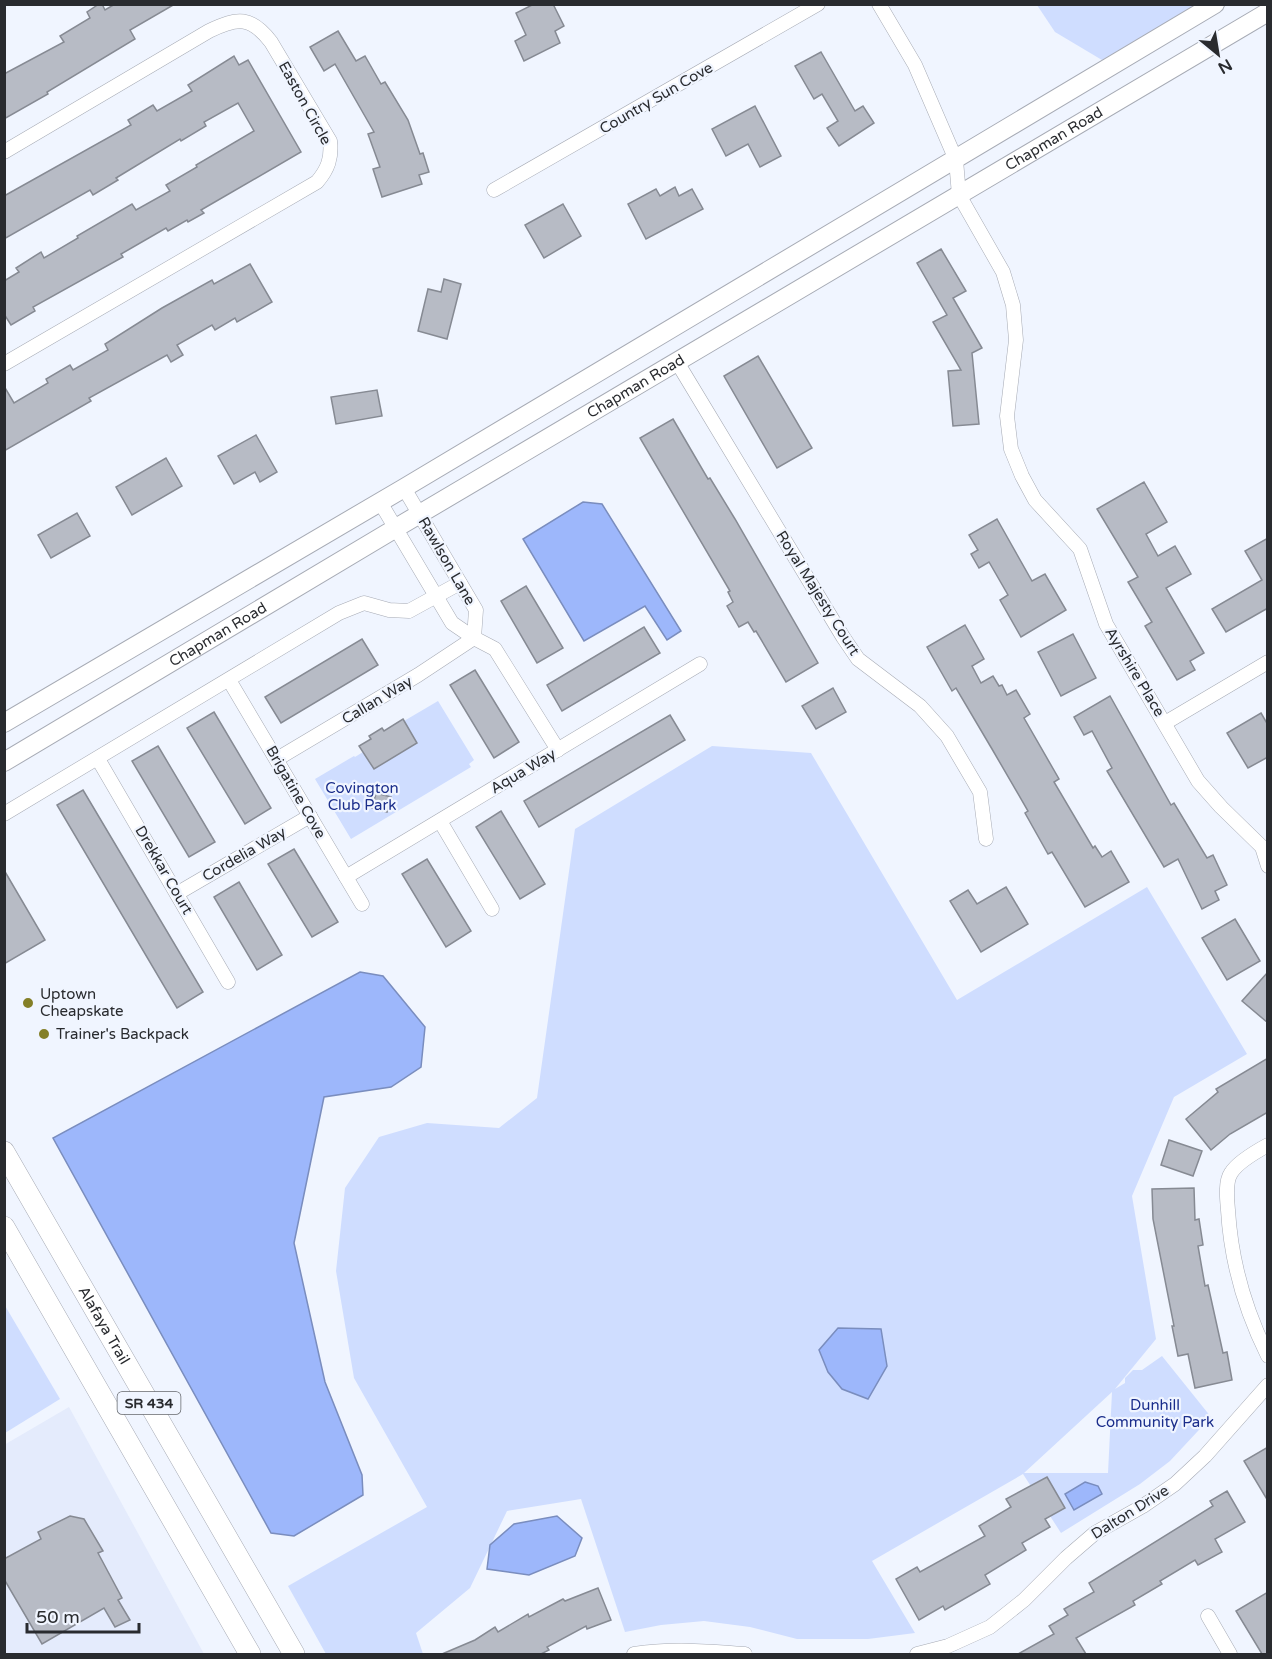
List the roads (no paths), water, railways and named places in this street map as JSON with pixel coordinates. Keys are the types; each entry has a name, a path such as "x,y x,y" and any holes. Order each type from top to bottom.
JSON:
{"main road":[{"name":"Alafaya Trail","path":"4,1152 294,1654"},
{"name":"SR 434","path":"4,1227 250,1654"}],"street":[{"name":"Country Sun Cove","path":"494,190 818,4"},
{"name":"Ayrshire Place","path":"879,4 915,65 956,160 959,195 1003,272 1013,305 1016,340 1007,416 1011,449 1035,500 1080,549 1106,624 1198,781 1262,847 1268,866"},
{"name":"Chapman Road","path":"4,723 404,488 1215,4"},
{"name":"Chapman Road","path":"4,762 420,513 1268,12"},
{"name":"Easton Circle","path":"4,152 209,31 227,22 243,21 260,28 272,42 330,141 331,154 327,171 317,182 4,364"},
{"name":"Royal Majesty Court","path":"677,362 858,659 920,706 946,736 980,792 986,839"},
{"name":"Rawlson Lane","path":"404,488 476,610 474,638"},
{"name":"Rawlson Lane","path":"380,502 452,623 495,649 558,750"},
{"path":"4,814 339,613 364,603 389,610 409,611 460,583"},
{"name":"Callan Way","path":"277,759 418,675 474,638"},
{"path":"1165,723 1268,662"},
{"name":"Aqua Way","path":"346,877 700,664"},
{"name":"Brigatine Cove","path":"230,680 362,904"},
{"name":"Drekkar Court","path":"98,759 228,982"},
{"name":"Cordelia Way","path":"177,893 310,816"},
{"path":"440,821 492,909"},
{"path":"1268,1145 1252,1154 1231,1173 1227,1194 1229,1231 1237,1276 1253,1327 1268,1356"},
{"name":"Dalton Drive","path":"917,1654 948,1646 990,1627 1024,1600 1065,1558 1095,1533 1143,1506 1175,1484 1205,1456 1268,1385"},
{"path":"1208,1616 1230,1654"},
{"path":"634,1654 653,1651 699,1650 745,1654"}],"water":[{"path":"583,502 602,504 681,631 667,640 645,606 584,641 523,539"},
{"path":"360,972 383,976 425,1027 421,1067 391,1087 324,1097 294,1243 325,1382 362,1475 363,1495 294,1536 271,1533 53,1138"},
{"path":"838,1328 881,1329 887,1366 868,1399 842,1389 828,1372 819,1350"},
{"path":"1085,1482 1098,1486 1102,1494 1074,1510 1065,1494"},
{"path":"557,1516 582,1538 575,1556 529,1575 487,1569 490,1545 514,1524"}],"place":[{"name":"Uptown Cheapskate","path":"28,1003"},
{"name":"Trainer's Backpack","path":"44,1034"}],"park label":[{"name":"Covington Club Park","path":"362,796"},
{"name":"Dunhill Community Park","path":"1155,1414"}]}
